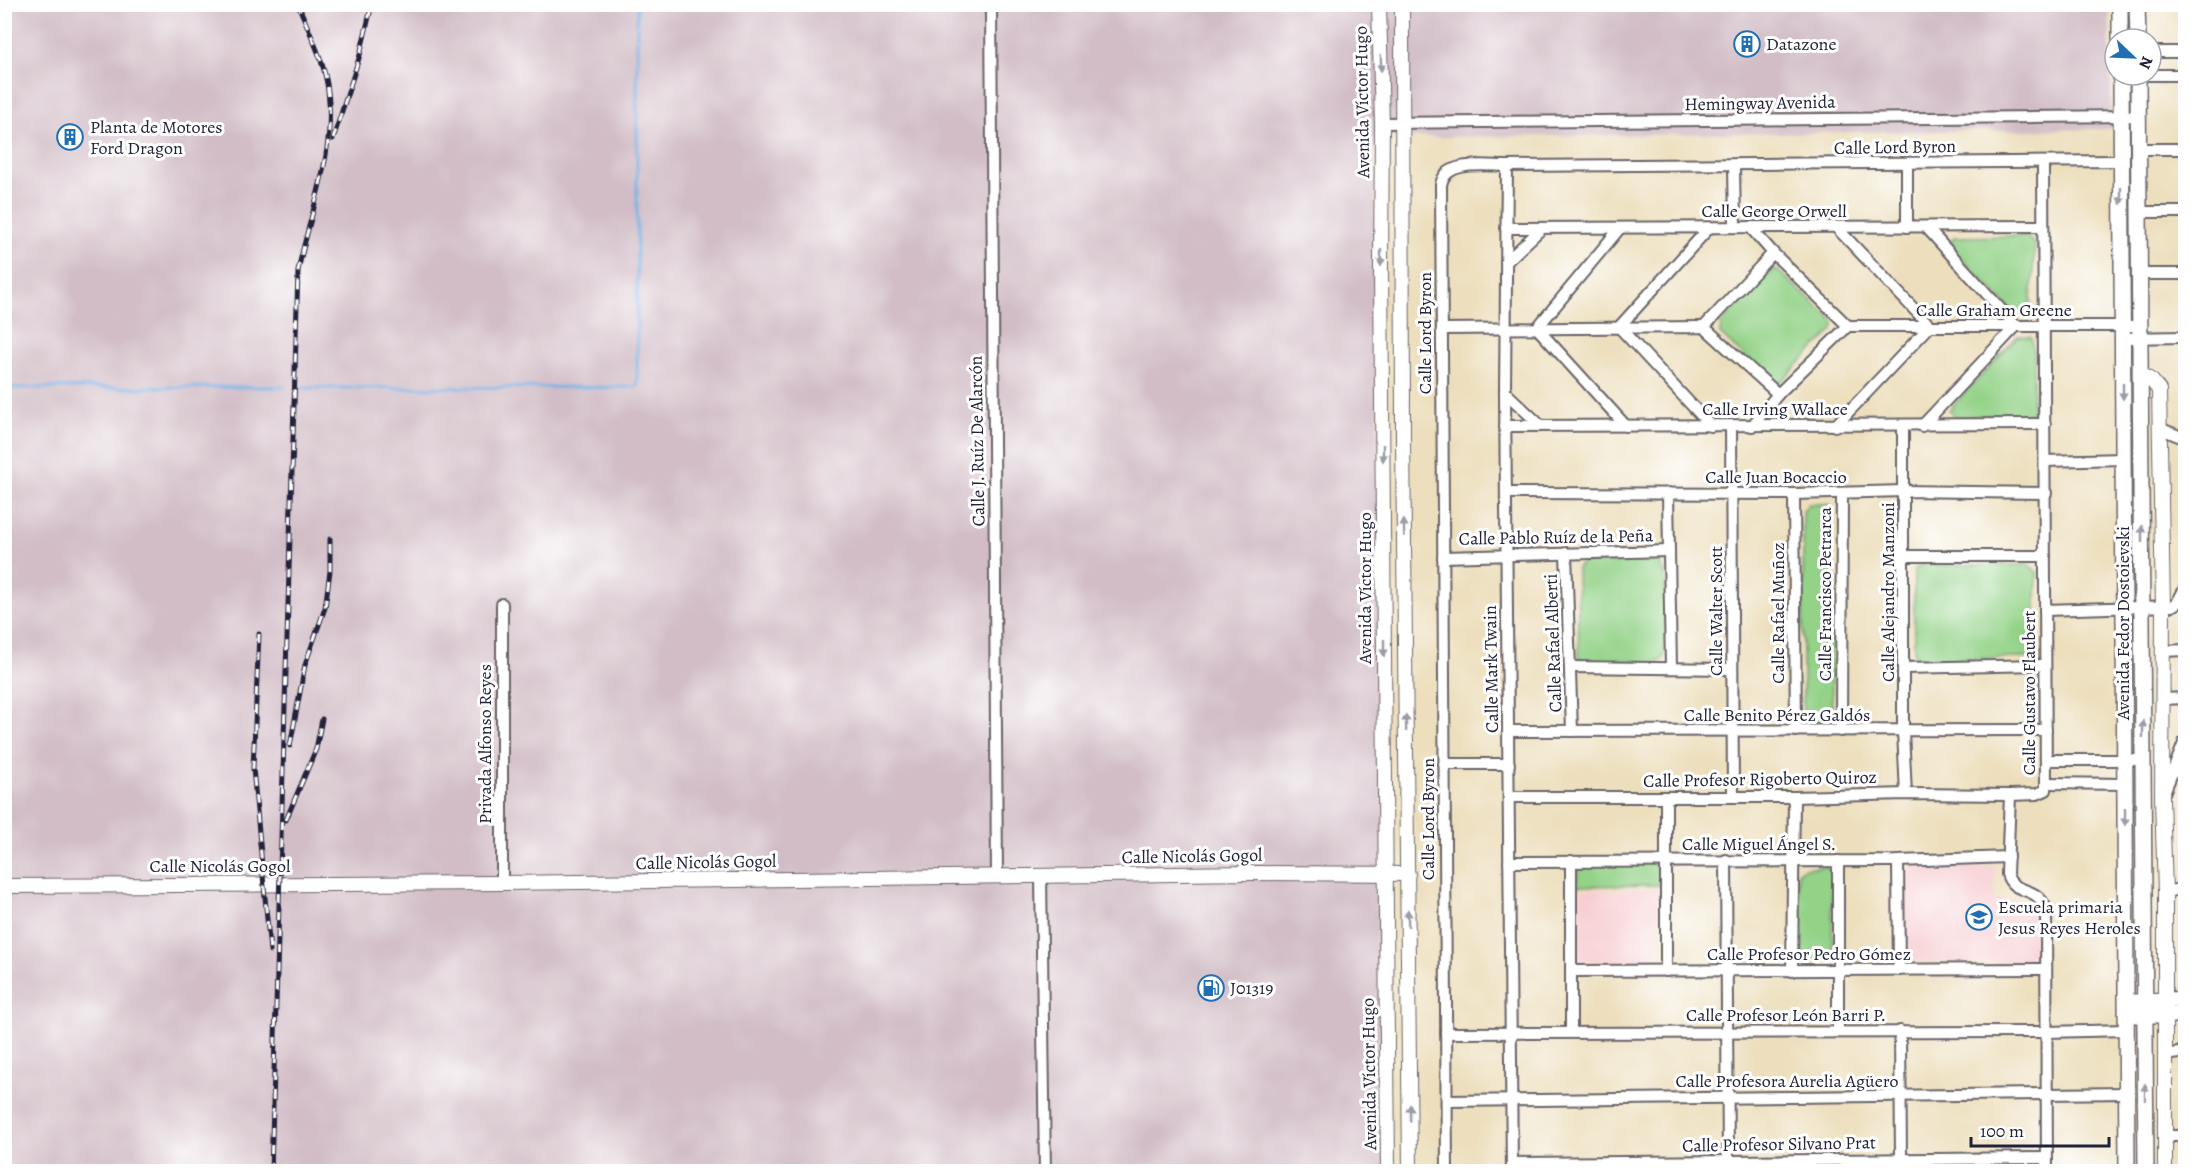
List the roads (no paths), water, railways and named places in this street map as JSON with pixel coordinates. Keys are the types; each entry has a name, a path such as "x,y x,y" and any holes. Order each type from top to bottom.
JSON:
{"main road":[{"path":"2120,4 2120,27"},
{"path":"2138,4 2138,27"},
{"name":"Avenida Fedor Dostoievski","path":"2121,87 2127,1172"},
{"name":"Avenida Fedor Dostoievski","path":"2138,87 2146,1172"},
{"path":"2126,1016 2145,1008 2164,1007 2186,999"},
{"path":"2164,1007 2186,1015"}],"street":[{"name":"Calle J. Ruíz De Alarcón","path":"991,4 997,876"},
{"name":"Avenida Víctor Hugo","path":"1379,4 1382,123 1381,278 1388,1172"},
{"path":"1402,4 1410,1172"},
{"path":"2163,52 2186,52"},
{"path":"2163,75 2186,75"},
{"name":"Hemingway Avenida","path":"1382,123 2121,118 2139,116"},
{"path":"2139,149 2186,149"},
{"name":"Calle Lord Byron","path":"1447,1172 1442,328 1442,179 1444,174 1454,168 1507,166 1734,166 2121,161"},
{"name":"Calle Gustavo Flaubert","path":"2043,162 2046,790 2042,793 2010,795 2008,858 2009,881 2014,886 2038,896 2043,900 2046,909 2047,1172"},
{"path":"1907,163 1907,227"},
{"name":"Calle Mark Twain","path":"1507,166 1505,426 1512,1167"},
{"path":"1734,166 1735,227"},
{"path":"2139,212 2186,212"},
{"name":"Calle George Orwell","path":"1506,228 2043,226"},
{"path":"1750,227 1773,253 1848,326 1778,394 1752,426"},
{"path":"1835,426 1930,326 1836,227"},
{"path":"1923,426 2016,326 1926,227"},
{"path":"1506,262 1542,228"},
{"path":"1537,328 1620,228"},
{"path":"1619,327 1709,228"},
{"path":"1704,327 1773,253"},
{"path":"2140,274 2186,274"},
{"name":"Calle Graham Greene","path":"1848,326 2045,326 2186,337"},
{"path":"1619,327 1711,426"},
{"path":"1442,328 1704,327 1778,394"},
{"path":"1537,328 1626,426"},
{"path":"2141,374 2159,390 2163,607 2165,1172"},
{"path":"1505,392 1541,426"},
{"name":"Calle Irving Wallace","path":"1505,426 2045,424"},
{"name":"Calle Walter Scott","path":"1731,426 1733,796"},
{"name":"Calle Alejandro Manzoni","path":"1903,426 1906,794"},
{"path":"2159,428 2186,439"},
{"path":"2045,461 2123,459"},
{"name":"Calle Juan Bocaccio","path":"1506,494 2046,492"},
{"path":"1668,493 1671,668"},
{"name":"Calle Rafael Muñoz","path":"1794,494 1796,731"},
{"name":"Calle Francisco Petrarca","path":"1841,731 1842,494"},
{"name":"Calle Pablo Ruíz de la Peña","path":"1443,557 1669,551"},
{"name":"Calle Rafael Alberti","path":"1566,553 1572,731"},
{"path":"1904,556 2045,556"},
{"path":"2045,610 2172,606 2177,603 2186,586"},
{"name":"Privada Alfonso Reyes","path":"502,604 502,883"},
{"path":"2163,651 2186,650"},
{"path":"1904,668 2045,665"},
{"path":"1571,667 1732,669"},
{"path":"2163,699 2186,698"},
{"name":"Calle Benito Pérez Galdós","path":"1509,732 2046,730"},
{"path":"2162,798 2186,738"},
{"path":"2047,760 2143,760"},
{"path":"1444,764 1509,764"},
{"path":"2046,783 2125,784"},
{"name":"Calle Profesor Rigoberto Quiroz","path":"1510,797 2010,795"},
{"path":"1666,797 1666,971"},
{"path":"1792,971 1794,797"},
{"name":"Calle Miguel Ángel S.","path":"1509,862 1898,861 2008,858"},
{"path":"1726,860 1728,1161"},
{"path":"1571,861 1571,1032"},
{"path":"1838,861 1838,1031"},
{"path":"1898,861 1899,970"},
{"name":"Calle Nicolás Gogol","path":"4,886 1408,874"},
{"path":"1041,876 1045,1172"},
{"path":"2165,892 2180,889 2186,884"},
{"name":"Calle Profesor Pedro Gómez","path":"1572,971 2046,969"},
{"name":"Calle Profesor León Barri P.","path":"1446,1033 2046,1032 2126,1016"},
{"path":"1900,1031 1902,1159"},
{"path":"2164,1055 2179,1053 2186,1048"},
{"name":"Calle Profesora Aurelia Agüero","path":"1447,1101 2127,1093"},
{"path":"2165,1141 2172,1136 2186,1136"},
{"name":"Calle Profesor Silvano Prat","path":"1512,1167 1696,1166 1728,1161 1758,1166 1902,1159 2046,1158"}],"waterway":[{"path":"302,388 637,387 637,4"},
{"path":"4,388 283,387"}],"railway":[{"path":"271,1172 298,271 325,160 329,114 324,69 298,4"},
{"path":"333,139 360,55 372,4"},
{"path":"290,746 305,665 325,608 330,571 330,539"},
{"path":"259,634 253,768 270,951"},
{"path":"286,820 316,749 322,719"}],"place":[{"name":"Datazone","path":"1747,44"},
{"name":"Planta de Motores Ford Dragon","path":"70,137"},
{"name":"Escuela primaria Jesus Reyes Heroles","path":"1979,917"},
{"name":"J01319","path":"1211,988"}]}
